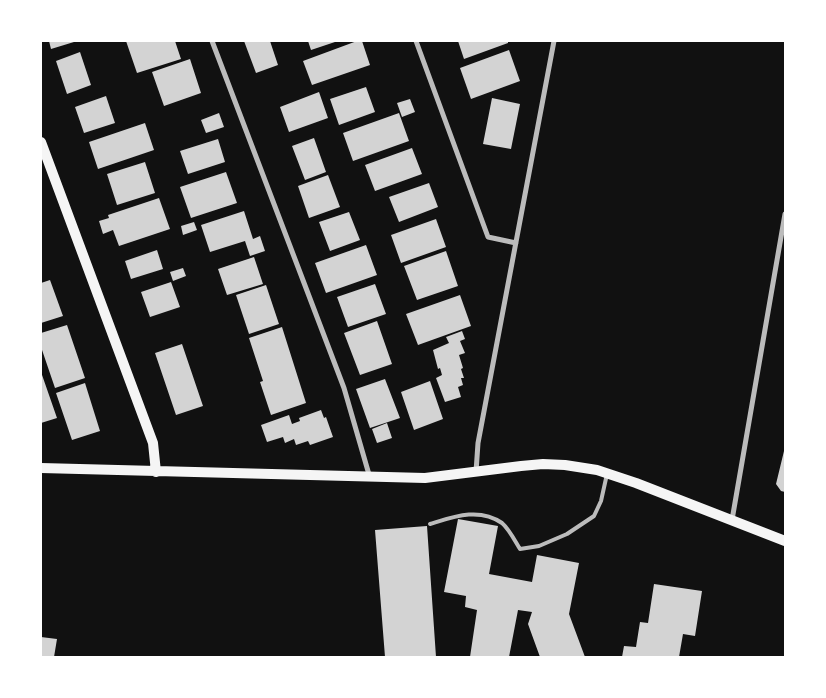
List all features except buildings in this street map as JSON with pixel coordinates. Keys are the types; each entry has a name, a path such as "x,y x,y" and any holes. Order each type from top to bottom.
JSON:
{"main road":[{"path":"41,142 153,443 156,472"},
{"path":"41,468 425,478 543,464 565,465 607,473 785,541"}],"street":[{"path":"212,41 344,388 370,478"},
{"path":"416,41 488,237 516,243"},
{"path":"476,472 478,443 554,41"},
{"path":"732,520 785,214"}],"lane":[{"path":"430,524 464,514 484,515 503,524 520,549 539,546 567,534 594,516 601,501 607,473"}]}
